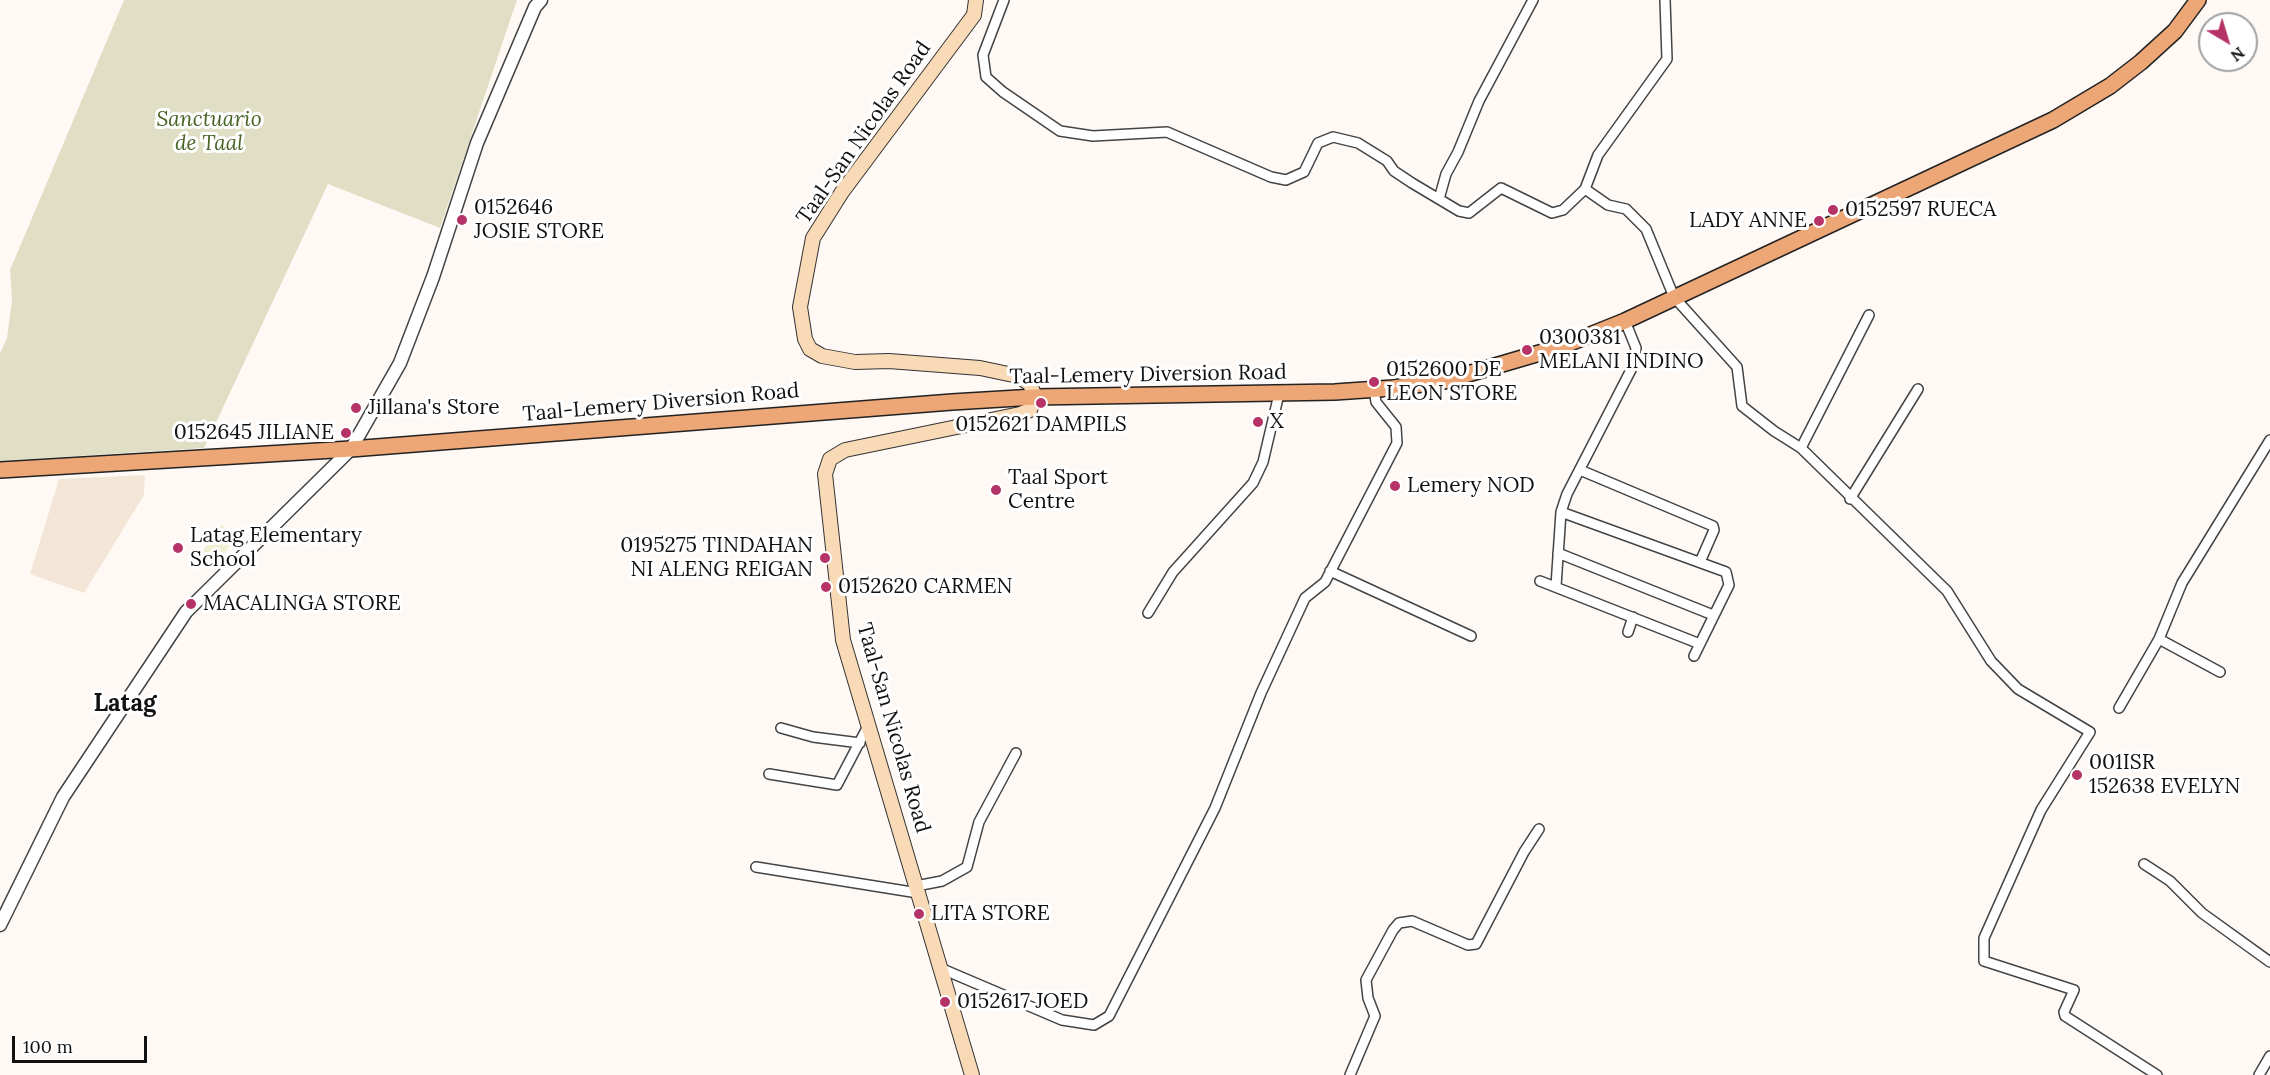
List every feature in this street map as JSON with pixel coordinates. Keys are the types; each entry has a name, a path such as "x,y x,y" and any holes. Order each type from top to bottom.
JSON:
{"main road":[{"name":"Taal-San Nicolas Road","path":"972,1075 843,640 825,486 826,465 830,459 845,450 1020,414 1030,410 1035,397 1030,384 1018,376 980,368 889,361 855,362 822,356 810,349 805,339 800,307 813,238 842,192 974,15 976,0"},
{"name":"Taal-Lemery Diversion Road","path":"0,470 351,449 834,410 1035,397 1279,394 1374,390 1411,386 1473,374 1560,347 1625,321 2083,103 2141,62 2175,31 2198,0"}],"street":[{"path":"0,925 63,797 186,612 351,449 400,363 433,277 477,143 535,7 541,0"},
{"path":"1004,0 983,55 986,76 1003,92 1060,131 1093,136 1167,132 1271,177 1286,180 1304,172 1318,143 1333,137 1358,143 1387,161 1394,171 1459,211 1469,213 1501,188 1552,213 1563,210 1585,189 1598,154 1667,59 1665,0"},
{"path":"1439,199 1446,174 1458,152 1479,100 1533,0"},
{"path":"1585,189 1608,205 1626,209 1646,230 1674,297 1737,367 1742,406 1774,431 1801,448 1850,500 1947,591 1991,661 2018,689 2090,732 2042,810 1984,938 1984,961 2074,990 2064,1012 2065,1016 2157,1075"},
{"path":"1801,448 1869,315"},
{"path":"1556,586 1561,512 1634,364 1636,348 1625,321"},
{"path":"1850,500 1918,389"},
{"path":"940,968 1062,1020 1094,1025 1109,1016 1215,808 1261,693 1305,598 1325,582 1397,443 1396,427 1376,402 1374,390"},
{"path":"1148,613 1173,572 1253,483 1263,462 1279,394"},
{"path":"2119,708 2159,639 2182,583 2270,440"},
{"path":"1580,470 1713,526 1714,530 1700,562"},
{"path":"1561,512 1722,570 1728,576 1729,585 1694,656"},
{"path":"1558,553 1713,615"},
{"path":"1330,571 1471,636"},
{"path":"1540,581 1700,644"},
{"path":"1628,632 1634,617"},
{"path":"2159,639 2220,672"},
{"path":"769,774 837,784 861,743 869,724"},
{"path":"781,728 813,737 861,743"},
{"path":"756,867 917,890 942,881 967,867 979,822 1016,753"},
{"path":"1350,1075 1375,1016 1368,998 1366,980 1393,930 1399,923 1412,921 1468,945 1476,944 1524,852 1539,829"},
{"path":"2144,864 2170,881 2202,913 2270,962"},
{"path":"2259,1075 2270,1056"}],"shaded area":[{"path":"145,475 144,495 84,593 30,574 59,479"}],"green space":[{"name":"Sanctuario de Taal","path":"124,0 517,0 440,228 328,184 204,448 0,461 0,353 7,338 12,300 10,270"},
{"path":"221,525 236,535 216,566 200,555"}],"place":[{"name":"0152597 RUECA","path":"1833,210"},
{"name":"0152646 JOSIE STORE","path":"462,220"},
{"name":"LADY ANNE","path":"1819,221"},
{"name":"0300381 MELANI INDINO","path":"1527,350"},
{"name":"0152600 DE LEON STORE","path":"1374,382"},
{"name":"0152621 DAMPILS","path":"1041,403"},
{"name":"Jillana's Store","path":"356,408"},
{"name":"X","path":"1258,422"},
{"name":"0152645 JILIANE","path":"346,433"},
{"name":"Lemery NOD","path":"1395,486"},
{"name":"Taal Sport Centre","path":"996,490"},
{"name":"Latag Elementary School","path":"178,548"},
{"name":"0195275 TINDAHAN NI ALENG REIGAN","path":"825,558"},
{"name":"0152620 CARMEN","path":"826,587"},
{"name":"MACALINGA STORE","path":"191,604"},
{"name":"001ISR 152638 EVELYN","path":"2077,775"},
{"name":"LITA STORE","path":"919,914"},
{"name":"0152617 JOED","path":"945,1002"}],"district":[{"name":"Latag","path":"125,704"}]}
